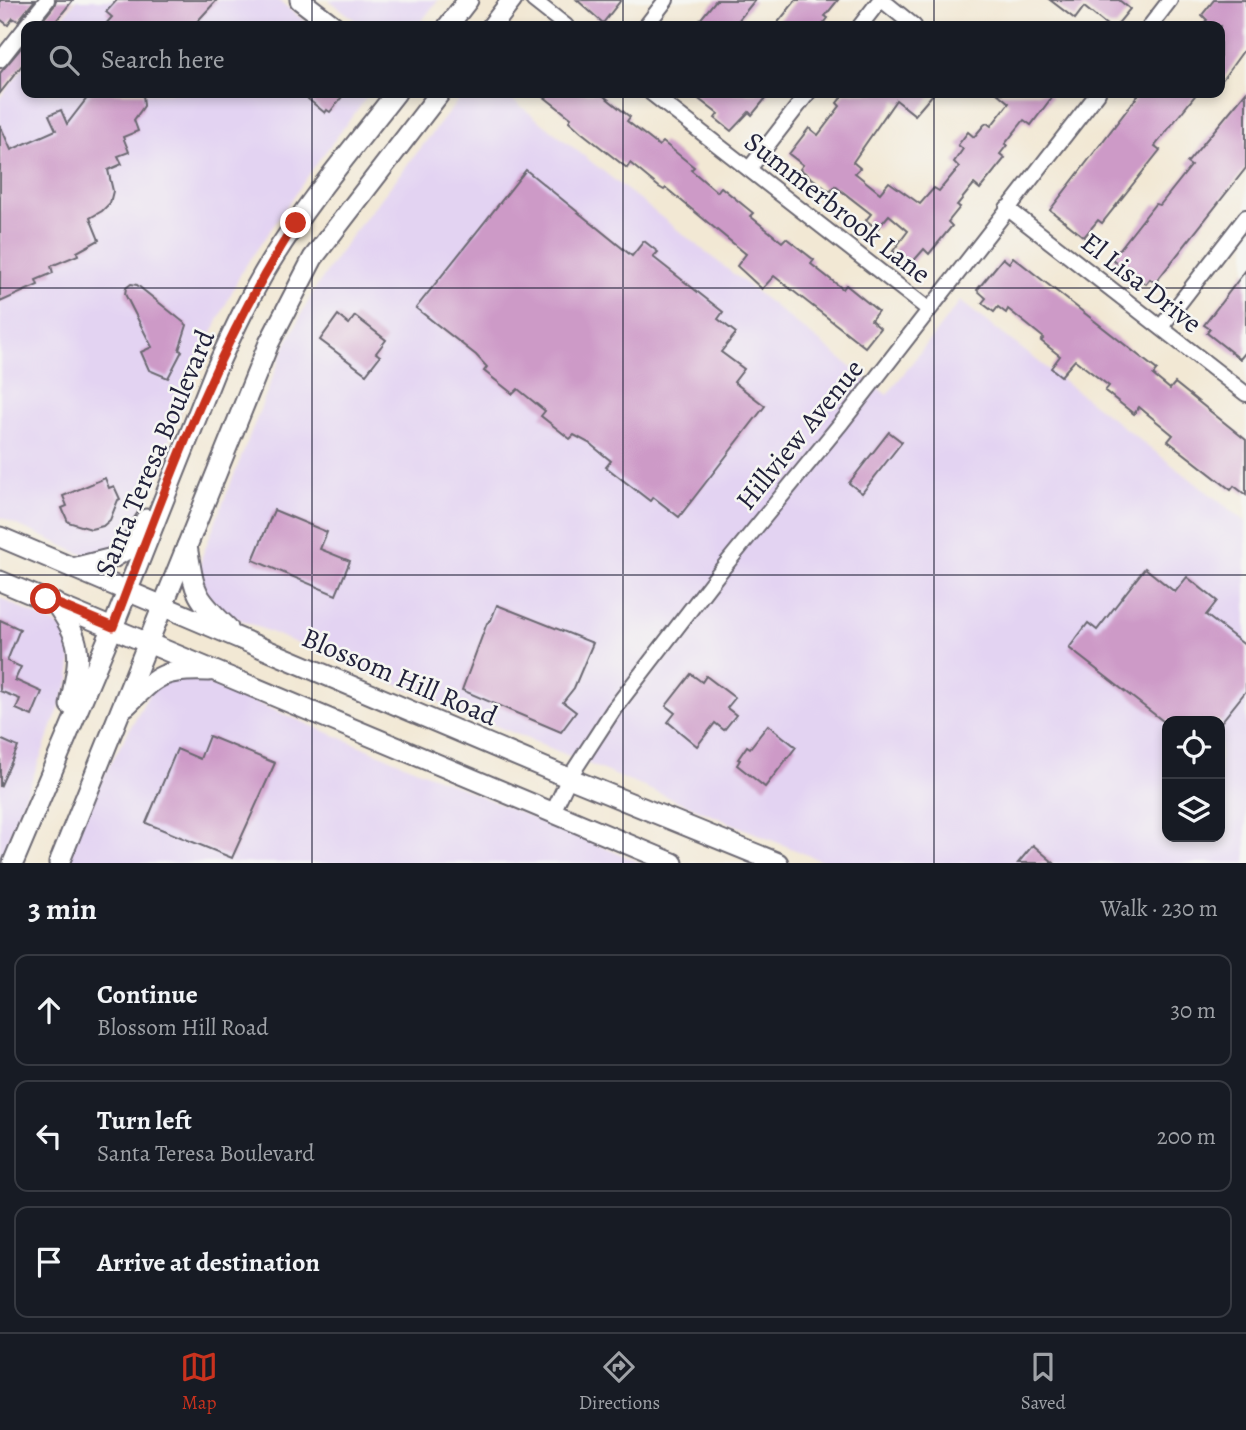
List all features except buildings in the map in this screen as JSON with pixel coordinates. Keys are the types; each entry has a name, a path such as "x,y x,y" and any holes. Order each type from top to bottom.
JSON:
{"main road":[{"path":"300,0 327,21"},
{"path":"452,21 468,0"},
{"path":"496,21 512,0"},
{"name":"Santa Teresa Boulevard","path":"13,863 113,627 215,371 270,264 303,213 392,98"},
{"path":"58,863 269,343 313,258 430,98"},
{"path":"73,568 113,558 126,550 174,473"},
{"name":"Blossom Hill Road","path":"0,537 569,778 778,863"},
{"path":"187,545 193,586 198,597 237,636"},
{"path":"0,580 673,863"},
{"path":"54,602 70,624 79,650 62,744"},
{"path":"120,712 153,680 163,674 184,670 220,672"}],"street":[{"path":"30,21 47,0"},
{"path":"533,0 560,21"},
{"path":"650,21 666,0"},
{"path":"864,21 881,0 908,21"},
{"path":"1154,21 1170,0"},
{"path":"0,60 21,33"},
{"name":"Summerbrook Lane","path":"657,98 928,309"},
{"path":"749,169 804,98"},
{"name":"Hillview Avenue","path":"552,814 569,778 614,709 1094,98"},
{"name":"El Lisa Drive","path":"1007,208 1246,394"},
{"path":"1161,327 1246,217"}],"shaded area":[{"path":"76,0 278,0 305,21 60,21"},
{"path":"329,0 438,0 422,21 356,21"},
{"path":"21,71 21,98 366,98 319,160 242,271 213,331 132,532 124,544 98,556 79,553 0,517 0,98"},
{"path":"460,98 510,98 887,395 960,301 1246,522 1246,863 827,863 217,610 198,577 202,556 284,349 313,292 349,239"},
{"path":"0,598 65,629 72,641 70,680 0,863"},
{"path":"188,675 641,863 59,863 64,848 150,692 159,683"}],"route":[{"path":"46,599 113,627 215,371 270,264 296,223"}]}
